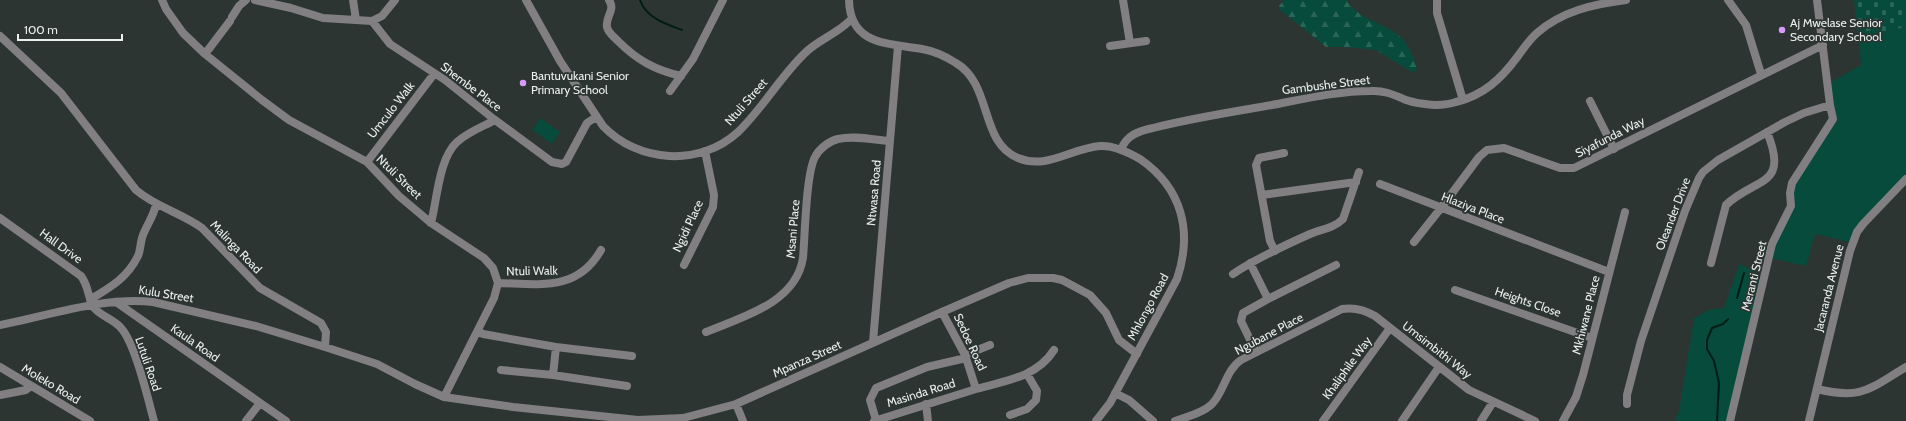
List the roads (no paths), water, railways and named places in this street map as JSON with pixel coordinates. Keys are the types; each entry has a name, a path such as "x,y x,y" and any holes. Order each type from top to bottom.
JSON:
{"street":[{"name":"Ntuli Street","path":"162,0 166,9 183,33 205,54 289,120 367,162 399,196 431,223 484,258 494,268 498,283"},
{"path":"205,54 239,6 246,0"},
{"path":"255,0 291,8 323,18 372,21 382,16 395,0"},
{"path":"353,0 356,20"},
{"name":"Ntuli Street","path":"526,0 560,61 596,117 611,135 626,145 645,153 670,157 705,151 725,141 738,131 806,52 852,20"},
{"path":"609,0 612,8 607,27 610,33 630,53 643,62 660,71 681,76"},
{"path":"849,0 849,12 852,20"},
{"path":"1123,0 1130,42"},
{"path":"1437,0 1436,13 1463,100"},
{"name":"Gambushe Street","path":"1122,150 1123,144 1129,137 1153,128 1347,92 1381,91 1414,102 1428,104 1443,104 1463,100 1478,94 1493,85 1529,42 1549,24 1579,8 1626,0"},
{"path":"1728,0 1746,25 1761,74"},
{"path":"1817,0 1830,105"},
{"path":"670,91 693,59 720,1"},
{"name":"Mhlongo Road","path":"852,20 862,32 872,39 884,44 924,49 939,53 958,64 968,73 981,96 994,135 1007,152 1018,158 1031,162 1046,161 1100,146 1122,150 1133,155 1154,170 1174,194 1182,220 1185,237 1182,263 1177,279 1115,393 1096,421"},
{"name":"Shembe Place","path":"372,21 390,44 476,103 495,120 552,162 562,164 566,162 587,123 596,117"},
{"name":"Malinga Road","path":"0,36 61,93 130,183 145,197 156,204 192,221 202,228 260,288 321,323 326,332 325,347"},
{"path":"1110,46 1130,42 1146,41"},
{"name":"Siyafunda Way","path":"1414,242 1479,157 1487,150 1504,148 1566,169 1582,166 1761,74 1823,44"},
{"name":"Ntwasa Road","path":"873,342 898,46"},
{"name":"Umculo Walk","path":"367,162 434,74"},
{"path":"1590,101 1614,149"},
{"name":"Meranti Street","path":"1730,421 1772,244 1791,206 1790,192 1792,183 1831,124 1833,119 1830,105"},
{"name":"Oleander Drive","path":"1627,404 1627,395 1641,341 1685,211 1703,172 1718,160 1767,132 1804,113 1830,105"},
{"path":"431,223 443,168 453,146 466,135 495,120"},
{"path":"1711,263 1726,205 1765,180 1774,169 1774,154 1767,132"},
{"name":"Msani Place","path":"706,332 771,303 782,295 795,281 801,268 812,165 820,150 832,140 839,138 890,141"},
{"name":"Ngidi Place","path":"684,265 713,207 714,194 705,151"},
{"path":"1275,251 1270,241 1257,170 1258,161 1263,156 1284,153"},
{"path":"1233,274 1250,263 1311,233 1338,224 1342,219 1359,172"},
{"name":"Jacaranda Avenue","path":"1809,421 1850,251 1857,232 1871,213 1906,179"},
{"path":"1262,195 1356,182"},
{"name":"Hlaziya Place","path":"1380,184 1609,272"},
{"path":"92,302 117,284 134,262 139,253 144,233 152,219 156,204"},
{"name":"Mkhiwane Place","path":"1563,421 1579,388 1625,212"},
{"name":"Hall Drive","path":"0,218 81,276 89,290 92,302"},
{"name":"Ntuli Walk","path":"498,283 550,284 562,282 584,270 597,257 601,250"},
{"path":"1250,263 1268,299"},
{"path":"1256,352 1241,321 1242,315 1247,310 1336,265"},
{"name":"Mpanza Street","path":"444,396 513,406 638,420 683,418 736,404 942,312 1019,280 1038,277 1053,278 1071,284 1090,295 1106,313 1119,340 1136,354"},
{"path":"325,347 377,364 420,387 444,396 494,298 498,283"},
{"name":"Heights Close","path":"1455,290 1592,338"},
{"name":"Kulu Street","path":"0,325 92,302 140,300 170,305 256,326 325,347"},
{"name":"Lutuli Road","path":"92,302 121,327 126,335 137,363 154,421"},
{"name":"Kaula Road","path":"116,302 286,421"},
{"name":"Ngubane Place","path":"1175,421 1187,419 1210,406 1217,398 1237,363 1342,309 1367,311 1390,328"},
{"name":"Sedoe Road","path":"942,312 965,356 976,389 1027,374 1044,362 1054,350"},
{"name":"Umsimbithi Way","path":"1390,328 1469,390 1535,421"},
{"name":"Khaliphile Way","path":"1323,421 1390,328"},
{"path":"478,331 483,334 556,347 632,356"},
{"path":"875,420 870,400 876,388 927,368 965,356 990,345"},
{"path":"553,375 556,347"},
{"name":"Moleko Road","path":"0,367 90,421"},
{"path":"1402,421 1439,367"},
{"path":"1817,389 1834,393 1858,393 1906,367"},
{"path":"501,370 553,375 627,386"},
{"path":"1010,415 1027,409 1036,400 1037,391 1027,374"},
{"path":"0,395 26,390 32,386"},
{"name":"Masinda Road","path":"875,420 976,389"},
{"path":"1115,393 1129,400 1153,421"},
{"path":"1481,421 1493,402"},
{"path":"246,421 260,403"},
{"path":"736,404 743,421"},
{"path":"926,404 928,421"}],"waterway":[{"path":"640,0 647,11 657,20 682,30"},
{"path":"1737,298 1744,273"},
{"path":"1717,421 1719,383 1714,361 1707,349 1707,340 1712,328 1723,324 1728,319"}],"place":[{"name":"Aj Mwelase Senior Secondary School","path":"1782,30"},
{"name":"Bantuvukani Senior Primary School","path":"523,83"}]}
